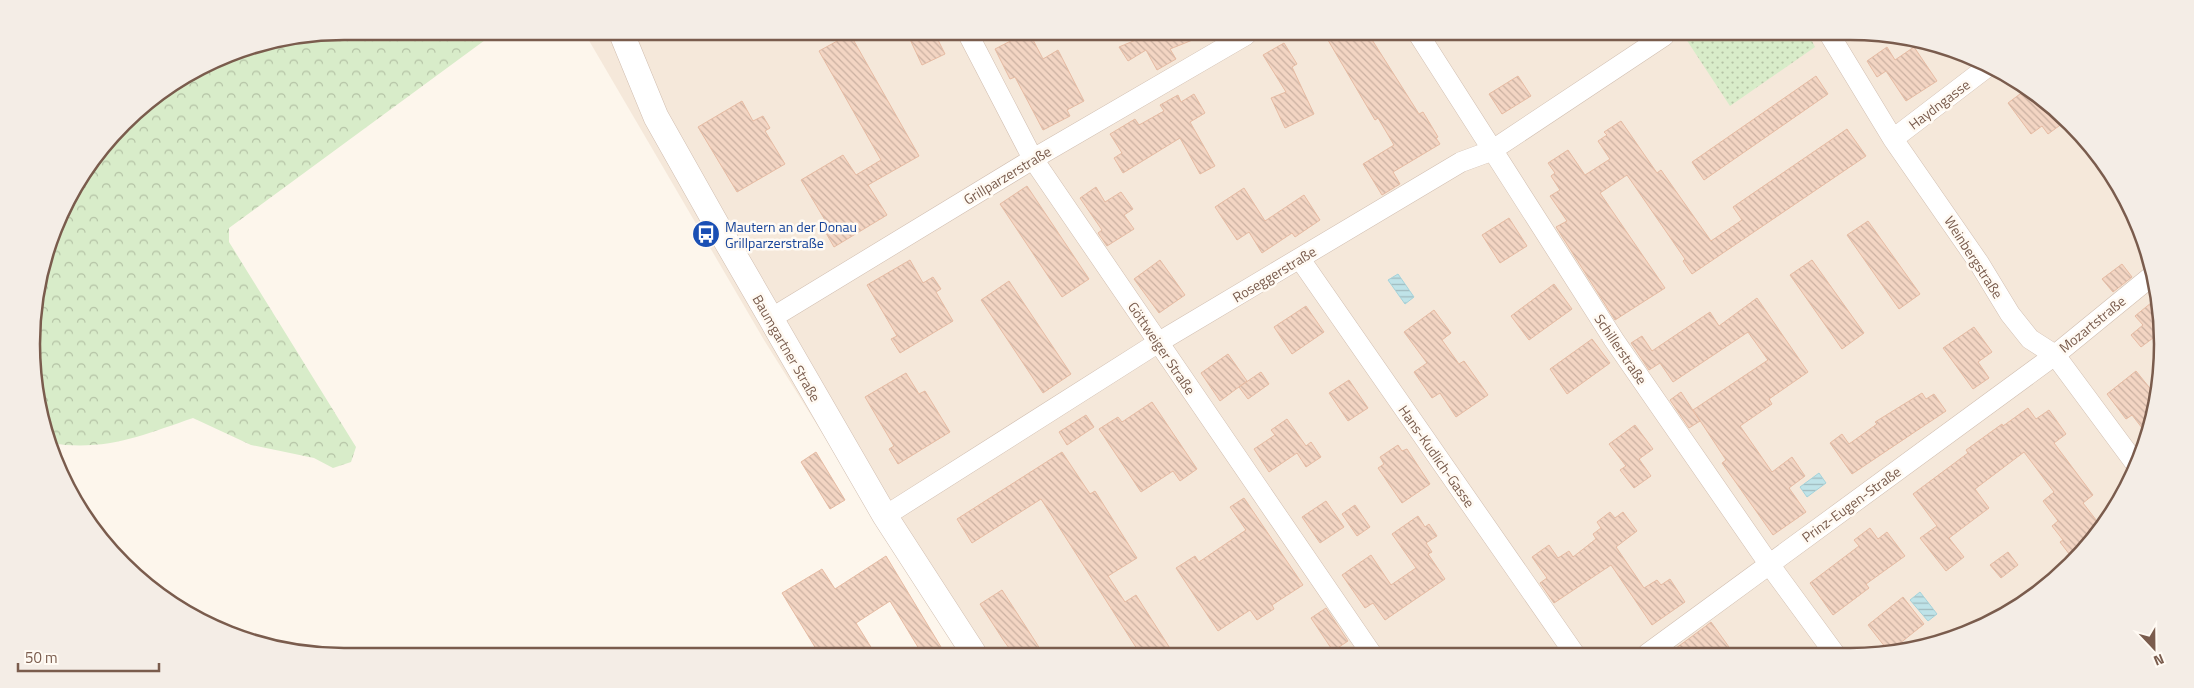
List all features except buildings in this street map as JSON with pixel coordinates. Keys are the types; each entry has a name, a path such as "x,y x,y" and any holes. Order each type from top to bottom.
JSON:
{"street":[{"name":"Baumgartner Straße","path":"624,40 656,117 770,319 885,516 970,648"},
{"name":"Göttweiger Straße","path":"971,40 1033,159 1368,648"},
{"name":"Grillparzerstraße","path":"770,319 1033,159 1237,40"},
{"name":"Schillerstraße","path":"1422,40 1479,128 1491,152 1614,340 1769,564 1831,648"},
{"name":"Roseggerstraße","path":"885,516 1159,342 1461,162 1491,152 1658,40"},
{"name":"Weinbergstraße","path":"1833,40 1892,139 1979,263 2010,314 2030,338 2055,355 2132,458"},
{"name":"Haydngasse","path":"1892,139 1983,70"},
{"name":"Hans-Kudlich-Gasse","path":"1300,259 1571,648"},
{"name":"Mozartstraße","path":"2055,355 2147,280"},
{"name":"Prinz-Eugen-Straße","path":"1655,648 2055,355"}],"shaded area":[{"path":"589,40 1850,40 1909,46 1948,56 1984,71 2002,81 2019,91 2050,115 2079,144 2103,175 2113,192 2123,210 2138,246 2148,285 2154,344 2148,403 2138,442 2123,478 2103,513 2091,529 2065,559 2019,597 1984,617 1929,638 1890,645 1850,648 956,648 764,340"}],"green space":[{"path":"344,40 485,40 229,228 229,242 356,447 351,462 333,468 314,458 251,445 193,418 140,436 106,444 57,444 50,423 43,384 40,344 46,285 56,246 71,210 91,175 129,129 159,103 192,81 228,63 265,50 304,43"},
{"path":"1687,40 1812,40 1815,47 1730,106"}],"water":[{"path":"1398,274 1414,297 1405,304 1388,280"},
{"path":"1819,473 1826,483 1807,497 1800,487"},
{"path":"1920,592 1937,614 1928,621 1910,600"}],"place":[{"name":"Mautern an der Donau Grillparzerstraße","path":"706,234"}]}
